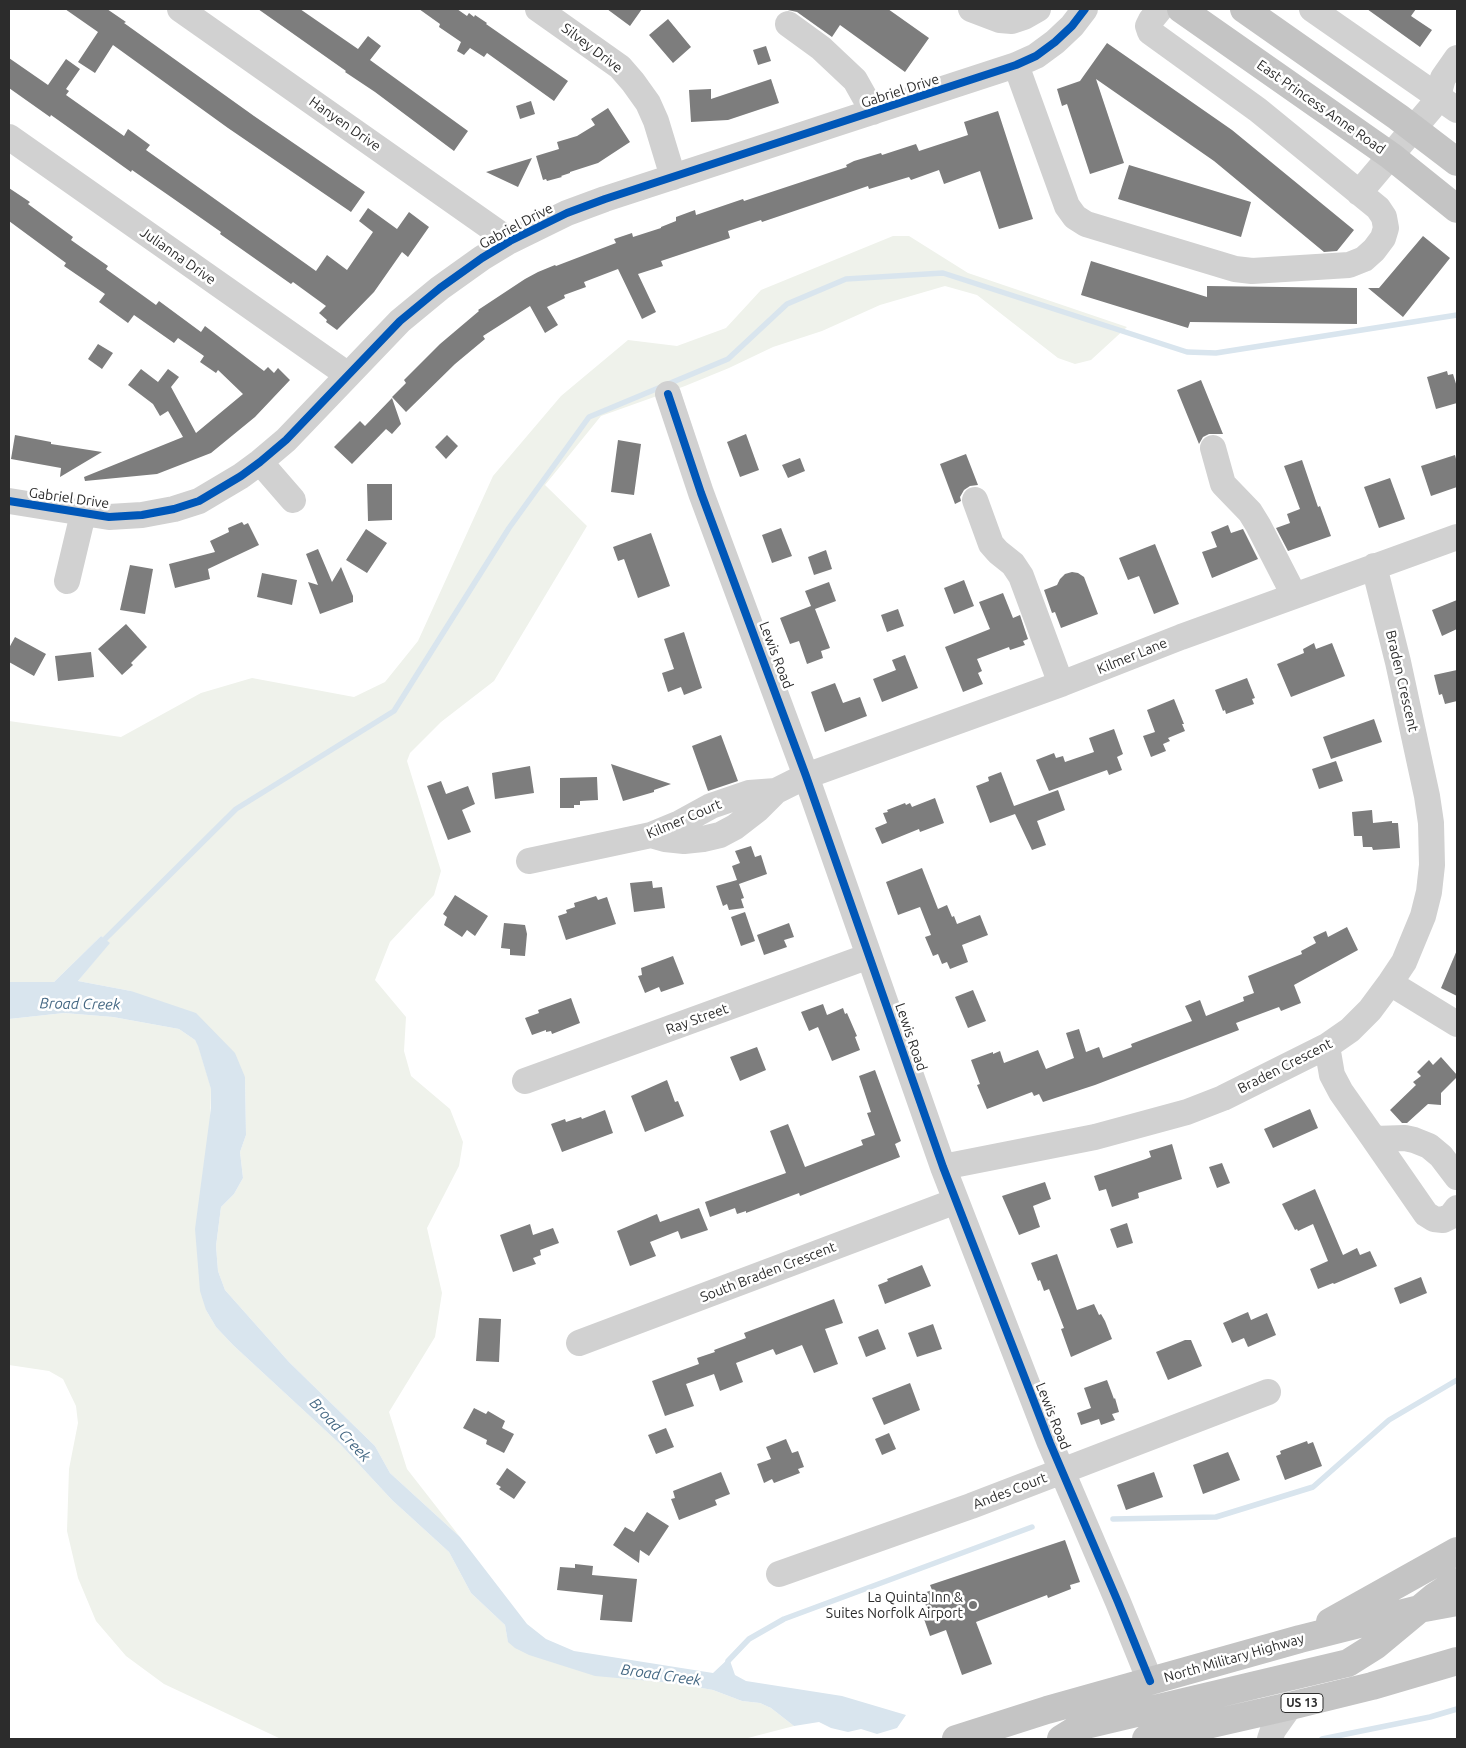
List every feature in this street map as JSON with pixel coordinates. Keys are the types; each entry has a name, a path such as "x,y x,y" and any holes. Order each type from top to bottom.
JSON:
{"main road":[{"name":"East Princess Anne Road","path":"1181,9 1391,156 1457,209"},
{"path":"1244,9 1414,129 1457,162"},
{"path":"1300,1639 1457,1551"},
{"path":"1061,1739 1082,1726 1341,1665 1354,1660 1446,1588 1457,1582"},
{"name":"North Military Highway","path":"956,1739 1047,1710 1300,1639 1457,1602"},
{"name":"US 13","path":"1146,1739 1372,1686 1457,1661"}],"street":[{"name":"Hanyen Drive","path":"180,9 510,241"},
{"name":"Silvey Drive","path":"538,9 620,67 634,82 648,103 656,121 673,177"},
{"path":"971,9 1000,20 1012,21 1038,9"},
{"name":"Gabriel Drive","path":"9,501 110,517 142,515 174,509 199,501 241,476 260,462 286,440 400,321 440,288 510,241 575,210 1016,65 1036,56 1055,42 1072,26 1085,9"},
{"path":"1016,65 1067,206 1075,217 1086,224 1235,269 1252,270 1348,265 1364,259 1383,238 1386,228 1384,217 1378,208 1258,110 1150,32 1148,26 1150,20 1160,9"},
{"path":"1312,9 1447,103"},
{"path":"788,24 822,48 855,80 873,112"},
{"path":"1447,103 1443,78 1457,58"},
{"path":"1360,193 1431,108 1447,103"},
{"name":"Julianna Drive","path":"9,137 348,375"},
{"name":"Lewis Road","path":"668,394 701,493 806,776 943,1167 1062,1472 1150,1681"},
{"path":"1212,448 1223,484 1250,512 1294,595"},
{"path":"260,462 293,500"},
{"path":"975,500 991,544 1013,564 1021,576 1062,684"},
{"path":"67,581 83,514"},
{"name":"Kilmer Lane","path":"806,776 1062,684 1180,637 1457,537"},
{"name":"Braden Crescent","path":"943,1167 1095,1137 1187,1112 1223,1098 1327,1046 1350,1030 1370,1010 1390,983 1404,962 1423,916 1429,892 1432,865 1431,823 1427,796 1398,662 1374,566"},
{"name":"Kilmer Court","path":"529,861 651,835 718,804 749,793 776,791 806,776"},
{"name":"Ray Street","path":"525,1081 869,956"},
{"path":"1390,983 1457,1024"},
{"path":"1327,1046 1332,1075 1341,1092 1426,1214 1434,1219 1442,1220 1451,1216 1457,1208"},
{"path":"1374,1139 1405,1138 1429,1146 1441,1156 1457,1177"},
{"name":"South Braden Crescent","path":"579,1343 956,1201"},
{"name":"Andes Court","path":"779,1574 971,1506 1268,1392"},
{"path":"1270,1739 1290,1706"}],"shaded area":[{"path":"893,236 909,236 968,273 1127,327 1091,360 1075,364 1058,358 977,295 945,286 880,305 822,331 773,347 685,386 601,416 545,485 587,526 494,681 441,722 410,753 407,761 441,871 434,895 390,942 375,980 406,1017 404,1051 411,1076 450,1109 463,1142 459,1166 427,1228 442,1293 435,1337 389,1412 407,1469 460,1537 390,1473 375,1446 289,1362 225,1290 218,1271 216,1246 221,1207 234,1194 243,1178 240,1152 246,1135 245,1077 131,991 78,981 109,943 101,936 54,982 9,982 9,721 121,737 201,693 252,678 354,697 385,682 418,641 493,476 561,396 628,340 677,346 726,328 761,290"},
{"path":"64,1013 113,1017 179,1029 195,1040 211,1088 206,1310 216,1327 233,1345 340,1444 392,1500 449,1552 471,1593 505,1625 508,1641 673,1683 713,1690 742,1701 760,1703 771,1708 794,1726 744,1739 281,1739 164,1684 126,1656 96,1621 78,1578 67,1531 69,1469 78,1423 76,1406 63,1379 49,1371 9,1365 9,1019"}],"water":[{"name":"Broad Creek","path":"101,936 110,943 78,981 131,991 196,1013 235,1053 245,1077 246,1135 240,1152 243,1178 234,1194 221,1207 216,1246 218,1271 225,1290 289,1362 375,1446 390,1473 460,1537 527,1624 546,1639 574,1651 713,1673 729,1658 735,1675 746,1681 842,1696 906,1715 897,1728 877,1734 861,1729 848,1732 831,1728 819,1722 794,1726 771,1708 760,1703 742,1701 713,1690 673,1683 595,1676 529,1655 508,1642 505,1625 471,1593 449,1552 392,1500 340,1444 233,1345 216,1327 206,1310 200,1291 195,1229 211,1108 211,1089 195,1040 179,1029 113,1017 64,1013 9,1019 9,982 54,982"}],"building":[{"path":"65,9 107,9 254,116 365,192 351,212 228,128 113,45 95,73 78,62 98,32"},
{"path":"258,9 300,9 358,49 368,36 381,46 370,60 468,131 454,151"},
{"path":"419,9 457,9 467,16 469,13 474,17 475,15 568,81 554,101 487,53 484,57 470,48 464,55 457,51 461,42 439,27 440,24"},
{"path":"607,9 642,9 630,26"},
{"path":"783,9 888,9 929,38 905,72 840,25 832,37 797,12"},
{"path":"1367,9 1416,9 1411,16 1432,30 1420,47"},
{"path":"668,19 691,47 673,63 649,35"},
{"path":"1107,43 1232,130 1354,230 1337,251 1324,252 1214,161 1096,79 1124,163 1090,174 1067,104 1062,106 1057,89 1080,81"},
{"path":"766,46 771,61 758,65 753,50"},
{"path":"9,58 48,85 66,59 80,69 66,89 69,91 66,95 124,136 128,129 150,145 146,150 316,271 327,255 347,270 373,232 359,221 368,208 397,229 409,212 429,227 408,257 402,252 374,292 337,330 326,322 327,320 319,313 326,306 293,282 291,284 132,170 131,172 51,115 50,117 9,88"},
{"path":"771,79 779,103 728,120 691,122 689,90 711,89 711,99"},
{"path":"531,101 535,114 520,119 516,106"},
{"path":"608,108 630,142 598,163 570,172 562,177 547,181 546,179 543,180 536,156 559,149 557,142 577,136 595,125 591,119"},
{"path":"998,111 1033,219 999,229 980,171 944,184 939,170 911,180 909,177 869,189 868,186 762,222 761,220 728,231 730,238 661,261 663,266 638,274 656,312 642,319 618,269 584,282 586,287 564,295 565,298 547,307 558,325 545,333 530,306 483,336 485,339 455,364 406,412 392,397 406,383 404,380 478,310 538,272 616,243 614,239 632,233 633,237 661,228 676,221 676,217 695,210 696,215 743,199 744,201 847,167 846,165 854,161 881,153 882,155 916,144 919,151 968,135 964,122"},
{"path":"532,158 518,187 486,172"},
{"path":"1129,165 1251,202 1241,237 1118,199"},
{"path":"9,188 30,202 28,204 73,237 71,240 108,266 106,269 156,305 159,301 201,332 205,326 264,371 268,367 274,373 278,368 290,380 255,417 211,453 157,474 85,481 84,477 183,437 168,411 160,416 153,404 128,385 141,369 158,382 168,369 179,377 171,387 196,433 243,394 218,370 216,373 200,362 204,356 178,338 174,343 134,315 128,323 99,302 105,294 64,266 66,263 9,221"},
{"path":"1423,236 1450,258 1403,317 1368,288 1379,288"},
{"path":"1091,261 1207,297 1207,286 1357,288 1357,324 1190,322 1188,328 1081,295"},
{"path":"98,344 113,353 102,369 88,359"},
{"path":"1447,371 1448,375 1453,374 1457,387 1457,403 1436,409 1427,377"},
{"path":"1201,380 1223,434 1209,434 1203,437 1199,444 1177,390"},
{"path":"392,398 401,424 392,434 386,429 352,464 334,447 360,421 365,426"},
{"path":"746,434 759,470 740,477 727,442"},
{"path":"15,435 51,442 51,444 102,452 60,477 61,468 11,459"},
{"path":"447,435 458,446 446,459 435,447"},
{"path":"618,440 641,444 634,495 611,492"},
{"path":"966,454 978,485 970,486 964,490 960,497 961,501 955,504 940,464"},
{"path":"1455,455 1457,487 1431,496 1421,466"},
{"path":"800,458 805,471 788,478 782,465"},
{"path":"1302,460 1318,507 1320,506 1331,536 1288,551 1276,528 1290,523 1287,514 1300,509 1284,466"},
{"path":"1390,478 1405,519 1379,528 1364,487"},
{"path":"367,484 392,484 392,520 368,521"},
{"path":"242,522 244,525 248,523 259,545 208,569 210,579 175,588 169,564 215,552 210,541 229,532 228,528"},
{"path":"1228,525 1231,533 1243,529 1258,559 1212,578 1202,552 1217,547 1211,532"},
{"path":"781,528 792,556 772,563 762,535"},
{"path":"366,529 387,543 367,573 346,560"},
{"path":"651,533 670,586 638,598 624,559 618,561 613,547"},
{"path":"1155,544 1179,604 1154,614 1139,576 1128,580 1119,558"},
{"path":"318,549 332,582 341,567 353,596 353,602 320,614 308,582 318,585 306,554"},
{"path":"826,550 832,569 814,575 808,557"},
{"path":"130,565 153,569 145,614 120,610"},
{"path":"1072,572 1084,577 1098,614 1061,628 1055,612 1052,613 1044,590 1057,585 1065,574"},
{"path":"262,573 297,580 292,605 257,597"},
{"path":"964,580 974,606 954,614 944,588"},
{"path":"829,582 836,601 815,609 830,648 821,651 823,658 807,664 799,641 790,644 780,618 811,606 805,591"},
{"path":"1003,593 1013,618 1020,615 1028,639 1023,641 1025,645 1010,650 1009,647 977,659 982,671 978,673 983,684 963,692 945,647 990,629 979,602"},
{"path":"1457,600 1457,629 1442,636 1432,610"},
{"path":"898,609 904,626 887,632 881,615"},
{"path":"126,624 147,647 131,663 133,665 122,675 98,649"},
{"path":"684,632 702,688 684,695 681,687 668,692 662,673 674,669 664,639"},
{"path":"15,637 46,654 34,676 9,662 9,648"},
{"path":"1314,643 1316,649 1332,643 1345,676 1291,697 1277,664 1304,653 1303,649"},
{"path":"91,652 94,677 58,681 55,656"},
{"path":"905,655 918,688 882,702 873,679 896,670 892,660"},
{"path":"1457,670 1457,701 1445,704 1442,694 1439,695 1434,675"},
{"path":"1247,678 1255,698 1252,699 1254,704 1226,714 1215,690"},
{"path":"835,683 843,703 860,697 867,716 825,732 811,692"},
{"path":"1174,699 1185,731 1168,738 1170,741 1163,744 1166,751 1151,757 1143,736 1155,732 1147,710"},
{"path":"1374,719 1382,742 1331,759 1323,737"},
{"path":"1114,729 1123,754 1117,757 1122,770 1109,775 1107,770 1049,791 1036,760 1054,753 1056,758 1063,756 1065,762 1094,752 1089,738"},
{"path":"721,735 738,781 708,791 692,746"},
{"path":"1336,761 1343,781 1319,789 1312,769"},
{"path":"611,764 671,784 654,790 654,792 623,801"},
{"path":"530,766 534,793 495,799 492,773"},
{"path":"1001,772 1014,806 1058,790 1065,810 1037,821 1046,845 1032,850 1015,814 990,823 976,786 989,781 988,777"},
{"path":"597,777 598,800 580,801 580,805 574,805 574,808 560,808 560,778"},
{"path":"441,781 446,794 468,786 475,804 462,810 471,832 448,840 427,786"},
{"path":"935,798 944,823 920,832 919,829 882,844 875,828 887,823 883,813 905,803 906,805 910,803 912,807"},
{"path":"1372,810 1373,823 1392,821 1392,823 1398,823 1400,848 1373,850 1372,847 1363,847 1362,836 1354,836 1352,812"},
{"path":"751,846 755,857 761,855 767,874 739,884 744,898 741,899 744,908 729,910 727,904 723,906 716,886 737,880 732,866 740,863 735,851"},
{"path":"922,868 938,909 947,905 957,924 980,915 988,935 962,945 968,962 950,969 947,962 942,964 938,954 933,956 925,937 931,935 920,907 898,915 886,882"},
{"path":"652,881 653,888 662,887 665,908 634,912 630,883"},
{"path":"455,895 488,916 475,936 467,930 462,937 444,925 447,917 443,914"},
{"path":"596,896 598,900 607,897 616,924 566,940 558,916 567,913 566,910 575,907 574,903"},
{"path":"745,912 755,941 741,946 731,917"},
{"path":"504,923 525,925 527,934 525,956 510,955 510,949 501,948"},
{"path":"789,923 794,937 784,940 787,947 764,955 757,935"},
{"path":"1347,927 1358,950 1294,985 1301,1003 1281,1011 1279,1007 1236,1023 1239,1030 1095,1085 1043,1102 1039,1094 1034,1096 1032,1092 987,1109 977,1085 980,1084 971,1060 1000,1051 1004,1063 1038,1050 1046,1069 1074,1058 1066,1033 1079,1029 1086,1052 1099,1047 1103,1058 1132,1047 1131,1044 1192,1021 1185,1006 1200,1000 1206,1016 1244,1001 1243,997 1254,993 1248,976 1302,954 1301,951 1316,943 1313,937 1326,931 1328,937"},
{"path":"1457,950 1457,996 1441,988"},
{"path":"673,956 684,984 661,992 659,987 645,993 638,976 642,975 641,968"},
{"path":"973,990 986,1021 968,1028 955,997"},
{"path":"571,998 580,1023 552,1034 551,1031 546,1032 546,1030 532,1035 525,1018 539,1013 538,1010"},
{"path":"823,1004 827,1015 843,1008 857,1036 855,1037 860,1050 832,1061 818,1027 809,1031 801,1012"},
{"path":"757,1047 766,1070 740,1081 730,1057"},
{"path":"1441,1057 1457,1077 1441,1093 1441,1105 1428,1104 1407,1123 1402,1123 1390,1110 1416,1085 1413,1082 1421,1076 1417,1072 1429,1060 1433,1065"},
{"path":"875,1070 901,1141 895,1144 900,1157 800,1196 799,1193 746,1213 746,1211 737,1214 735,1208 710,1217 705,1202 786,1173 770,1131 788,1124 805,1167 863,1145 861,1140 875,1135 867,1113 871,1112 859,1076"},
{"path":"667,1080 675,1102 678,1101 684,1116 645,1132 631,1096"},
{"path":"1310,1109 1318,1128 1273,1148 1264,1129"},
{"path":"605,1110 613,1133 562,1152 551,1124 565,1119 566,1122 581,1117 582,1119"},
{"path":"1172,1144 1182,1179 1138,1193 1139,1198 1112,1207 1106,1189 1099,1191 1094,1176 1151,1157 1149,1151"},
{"path":"1222,1163 1230,1183 1217,1188 1209,1167"},
{"path":"1045,1182 1051,1199 1033,1206 1040,1227 1019,1235 1002,1196"},
{"path":"1315,1189 1343,1255 1357,1248 1360,1255 1370,1251 1377,1266 1318,1289 1310,1269 1328,1261 1313,1224 1298,1231 1297,1229 1295,1230 1282,1204"},
{"path":"699,1208 708,1230 681,1239 678,1231 650,1242 656,1256 630,1266 617,1231 657,1214 660,1222"},
{"path":"1127,1223 1133,1243 1117,1248 1110,1229"},
{"path":"530,1224 533,1235 553,1228 559,1243 540,1250 541,1255 533,1258 536,1264 513,1272 500,1235"},
{"path":"1057,1254 1077,1310 1094,1304 1099,1315 1101,1314 1105,1321 1112,1339 1071,1357 1061,1329 1064,1328 1049,1289 1044,1291 1031,1263"},
{"path":"922,1265 931,1286 885,1304 878,1285 888,1281 887,1279"},
{"path":"1421,1277 1427,1293 1400,1304 1394,1288"},
{"path":"834,1299 843,1323 825,1329 838,1364 814,1373 802,1345 776,1355 773,1349 736,1363 743,1382 720,1391 714,1374 686,1384 694,1406 665,1416 652,1381 699,1364 697,1358 746,1338 744,1333"},
{"path":"1248,1312 1251,1320 1267,1313 1276,1335 1248,1347 1244,1338 1232,1343 1223,1323"},
{"path":"479,1318 501,1319 499,1362 476,1361"},
{"path":"933,1324 942,1349 917,1357 908,1333"},
{"path":"878,1329 886,1349 866,1357 858,1337"},
{"path":"1185,1340 1191,1340 1202,1366 1168,1380 1156,1352"},
{"path":"1107,1380 1119,1412 1112,1414 1115,1420 1101,1425 1099,1419 1081,1425 1077,1413 1091,1408 1084,1388"},
{"path":"910,1383 920,1410 884,1425 872,1398"},
{"path":"474,1408 486,1414 488,1411 505,1421 502,1428 514,1434 504,1453 486,1444 487,1440 463,1428"},
{"path":"666,1428 674,1447 656,1454 648,1435"},
{"path":"889,1433 896,1449 882,1455 875,1439"},
{"path":"786,1439 792,1453 798,1451 804,1467 798,1469 800,1473 774,1483 772,1479 764,1483 757,1464 771,1459 766,1447"},
{"path":"1307,1441 1308,1444 1313,1442 1322,1466 1285,1480 1276,1456 1281,1454 1280,1451"},
{"path":"1228,1452 1240,1480 1203,1494 1193,1465"},
{"path":"507,1468 526,1482 514,1499 499,1489 501,1487 496,1484"},
{"path":"721,1472 730,1494 715,1500 717,1505 679,1520 671,1499 675,1498 673,1491"},
{"path":"1154,1472 1163,1497 1126,1510 1117,1485"},
{"path":"647,1512 669,1526 649,1556 640,1550 639,1563 613,1545 625,1527 634,1532"},
{"name":"La Quinta Inn & Suites Norfolk Airport","path":"1065,1540 1080,1582 1070,1585 1071,1589 1048,1598 1047,1595 976,1622 992,1664 962,1675 946,1630 930,1636 923,1616 929,1613 921,1594 932,1590 930,1585"},
{"path":"575,1564 593,1566 592,1575 637,1579 632,1622 600,1620 603,1595 557,1590 560,1567 575,1568"}],"waterway":[{"path":"100,944 236,809 394,711 509,528 589,417 728,359 787,304 846,279 943,273 1187,352 1216,353 1457,315"},
{"path":"1113,1519 1216,1517 1313,1487 1389,1420 1457,1380"},
{"path":"727,1665 728,1661 749,1639 784,1619 1032,1527"},
{"path":"1322,1739 1430,1717 1457,1709"}],"cycle path":[{"path":"9,501 109,517 142,515 174,509 199,501 241,476 260,462 286,440 400,321 440,288 510,241 567,213 605,199 1016,65 1036,56 1055,42 1072,26 1085,9"},
{"path":"668,394 701,493 806,776 943,1167 1050,1443 1150,1681"}],"place":[{"name":"La Quinta Inn & Suites Norfolk Airport","path":"973,1605"}]}
